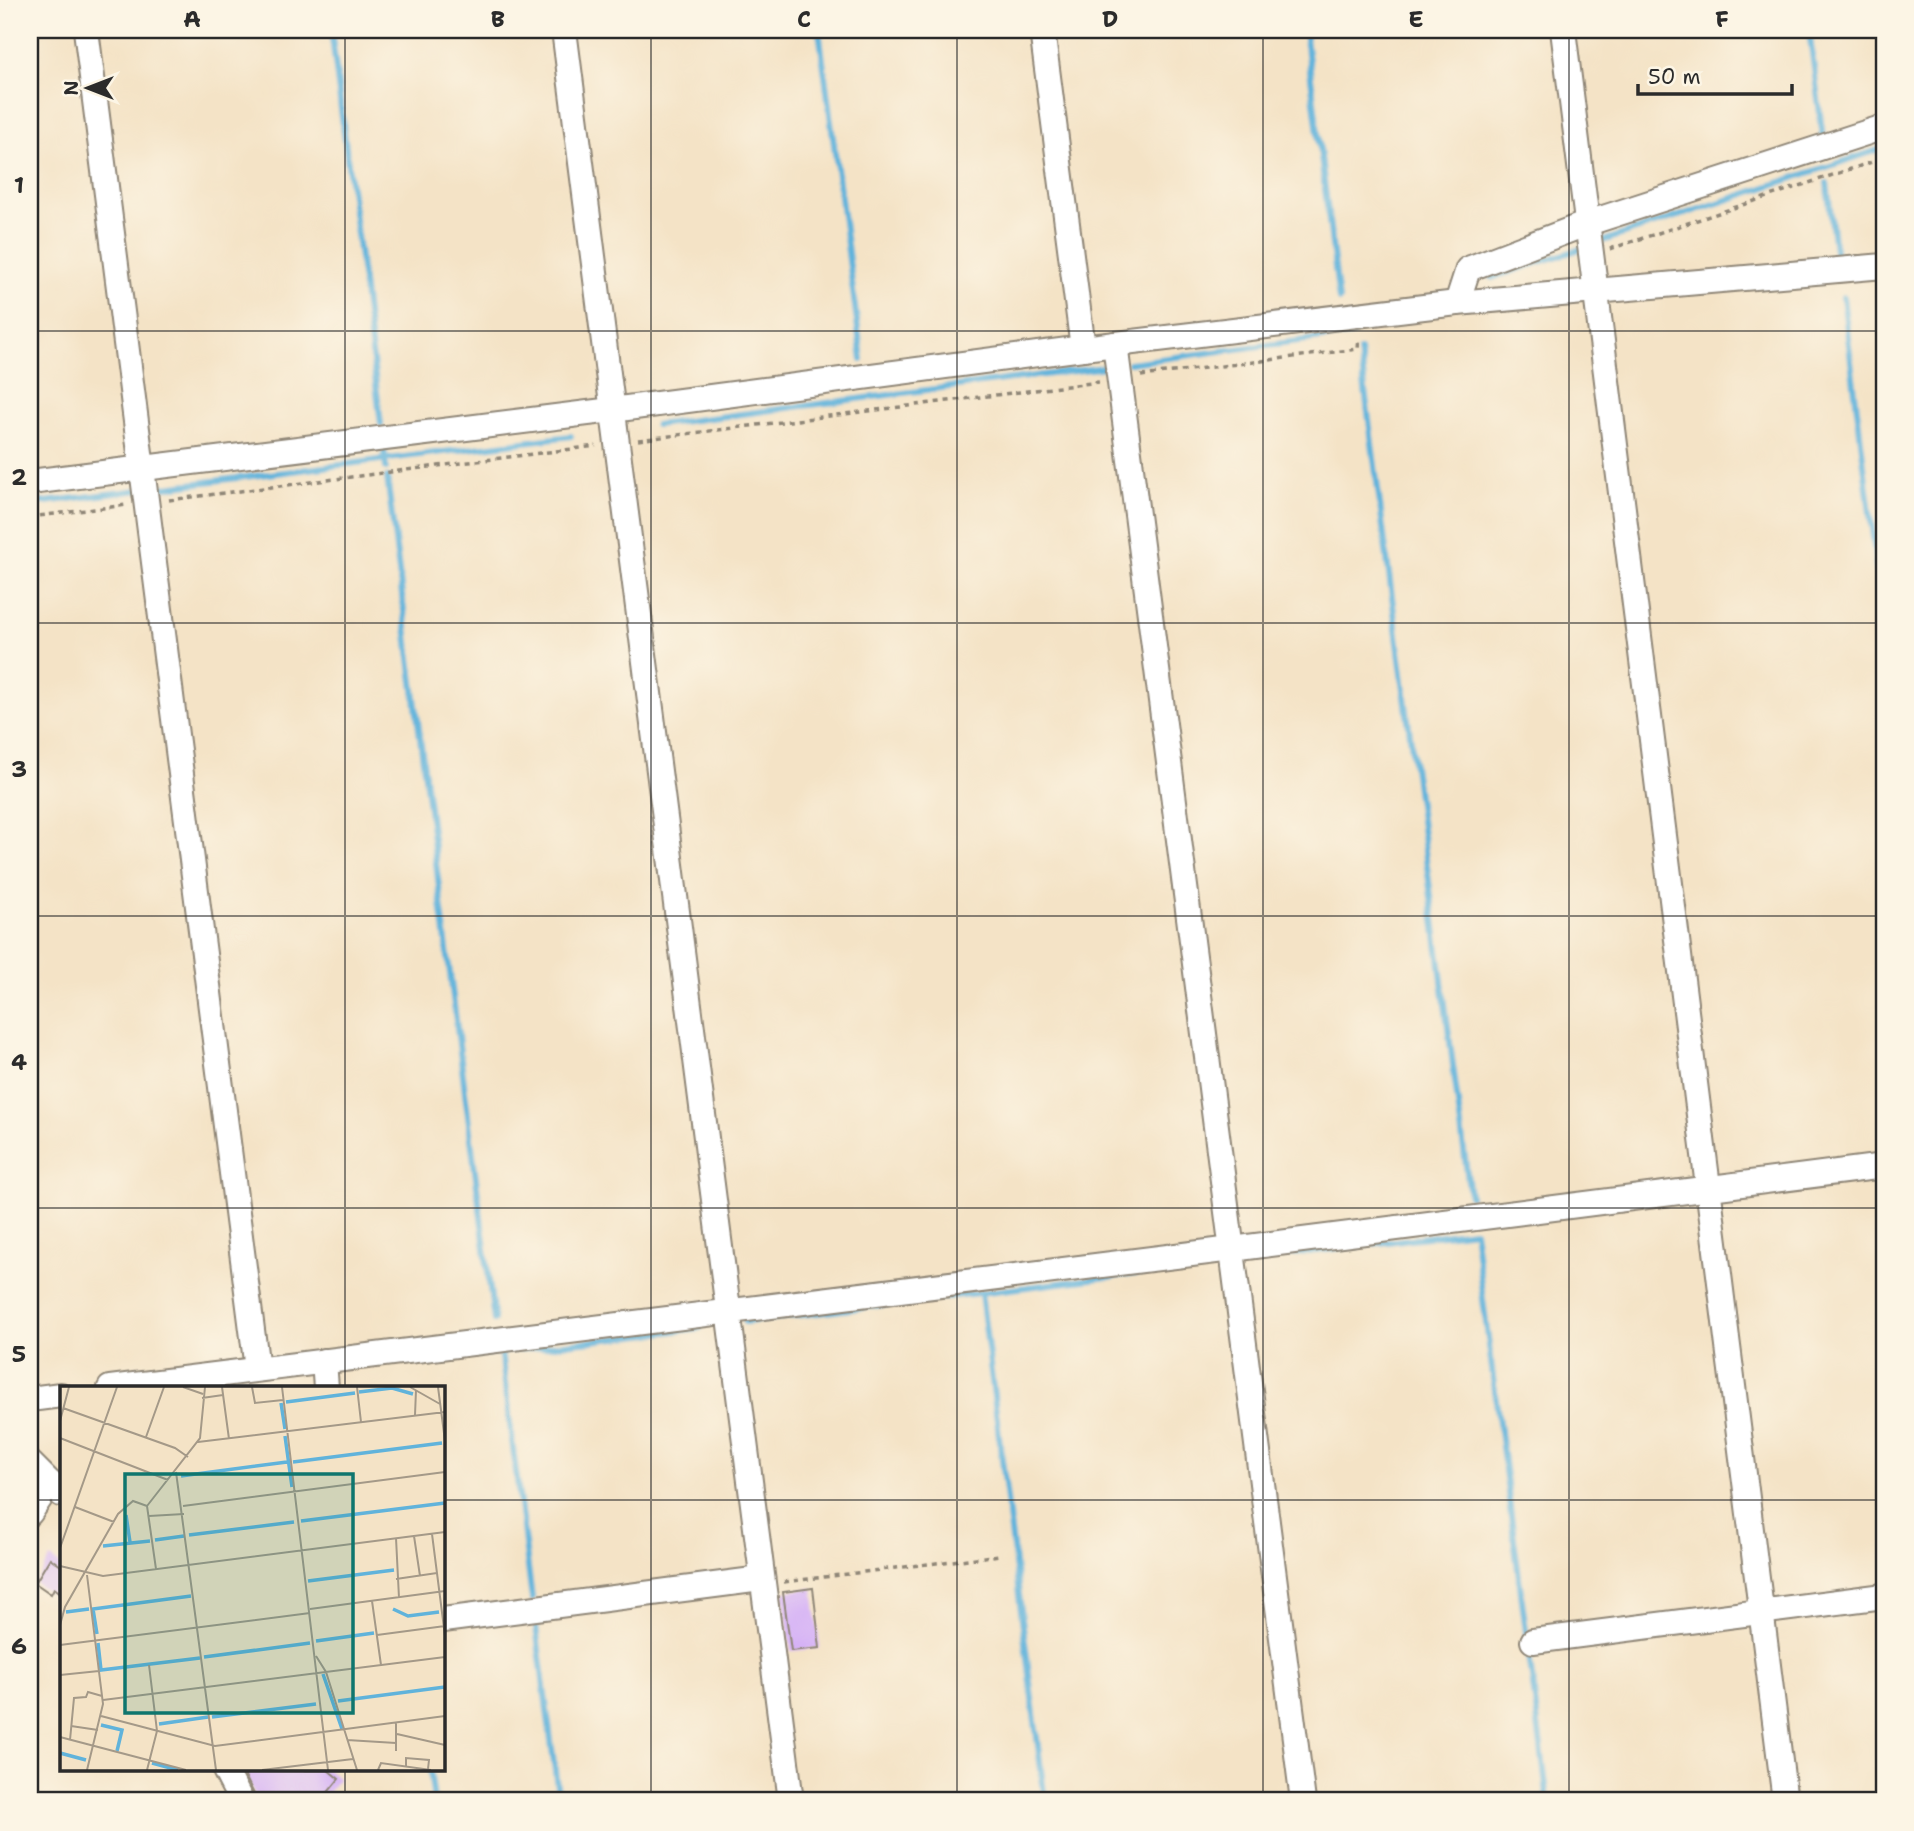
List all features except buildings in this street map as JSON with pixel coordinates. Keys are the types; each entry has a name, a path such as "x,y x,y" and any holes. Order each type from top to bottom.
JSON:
{"street":[{"path":"86,30 257,1369"},
{"path":"564,30 791,1801"},
{"path":"1042,30 1083,348"},
{"path":"1563,30 1785,1801"},
{"path":"1457,303 1468,269 1590,242 1884,127"},
{"path":"30,482 144,488 612,410 1083,348 1457,303 1884,266"},
{"path":"1115,344 1303,1801"},
{"path":"125,1386 1884,1166"},
{"path":"324,1361 326,1386"},
{"path":"30,1399 60,1395"},
{"path":"30,1463 56,1488 30,1513"},
{"path":"444,1620 762,1582"},
{"path":"1533,1640 1759,1603 1884,1596"},
{"path":"226,1772 241,1801"}],"path":[{"path":"1590,242 1884,158"},
{"path":"30,517 144,488 616,443 1358,349 1357,338 1368,334"},
{"path":"762,1582 1000,1555"}],"waterway":[{"path":"331,30 381,424"},
{"path":"819,30 862,360"},
{"path":"1305,30 1339,300"},
{"path":"1809,30 1823,137"},
{"path":"1597,243 1884,148"},
{"path":"1827,183 1836,259"},
{"path":"1492,278 1583,248"},
{"path":"1843,297 1884,625"},
{"path":"1129,363 1353,334"},
{"path":"1360,351 1470,1196"},
{"path":"656,425 1113,366"},
{"path":"150,489 571,436"},
{"path":"384,449 386,468"},
{"path":"387,477 494,1320"},
{"path":"30,504 139,490"},
{"path":"1474,1230 1548,1801"},
{"path":"1245,1260 1474,1231"},
{"path":"745,1322 1220,1263"},
{"path":"981,1293 1045,1801"},
{"path":"473,1355 700,1328"},
{"path":"501,1352 532,1599"},
{"path":"535,1619 559,1801"},
{"path":"430,1772 434,1801"},
{"path":"479,1801 557,1791"}]}
